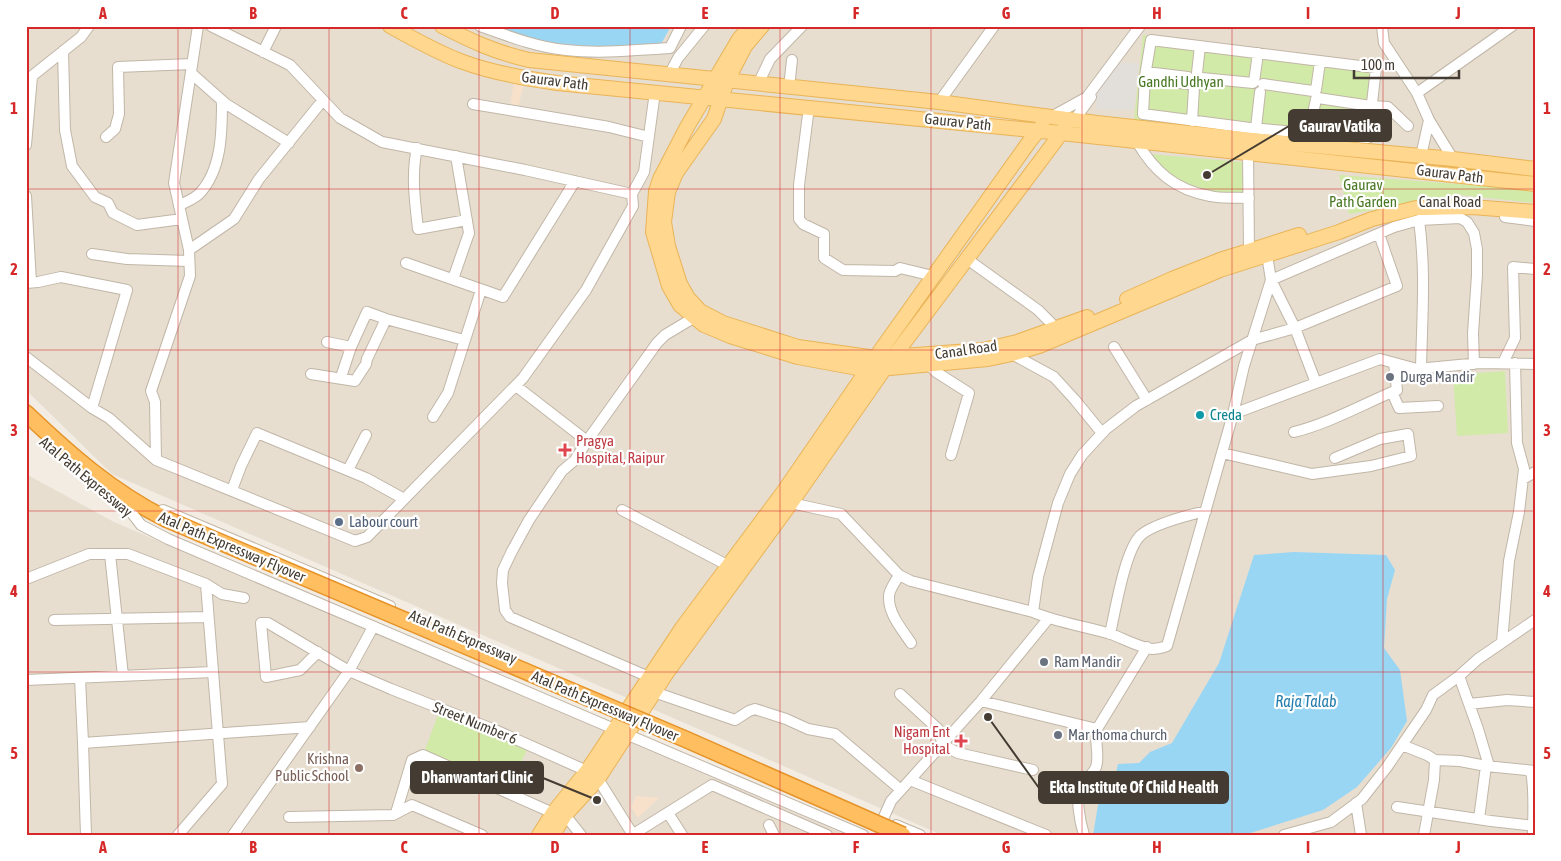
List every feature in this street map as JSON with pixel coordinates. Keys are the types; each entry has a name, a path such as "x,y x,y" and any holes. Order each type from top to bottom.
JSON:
{"highway":[{"name":"Atal Path Expressway","path":"26,413 136,509"},
{"name":"Atal Path Expressway","path":"26,426 81,476 136,509"},
{"name":"Atal Path Expressway Flyover","path":"136,509 163,523 880,835"},
{"name":"Atal Path Expressway Flyover","path":"163,523 684,739 903,835"}],"main road":[{"name":"Gaurav Path","path":"390,26 414,40 463,62 508,75 557,83 1039,130 1535,184"},
{"path":"442,26 472,42 500,53 529,60 939,102 1097,123 1535,169"},
{"path":"751,26 739,39 722,80 722,98 714,119 676,173 668,192 664,222 668,246 680,284 704,325 756,345 798,357 929,365 988,359 1012,354 1065,336 1220,270 1372,219 1416,208 1472,207 1535,212"},
{"path":"697,314 680,305 669,286 653,232 654,212 660,179 705,97 722,80 745,46 762,26"},
{"path":"539,835 592,775 635,710 649,677 662,668 791,503 934,276 1051,116"},
{"path":"635,710 654,692 662,668 727,565 880,363 967,259 1061,133 1074,119"},
{"name":"Canal Road","path":"880,363 982,350 1017,342 1095,314 1172,278 1249,250 1382,207 1417,201 1469,201 1535,205"},
{"path":"553,835 559,814"}],"street":[{"path":"156,460 155,402 151,391 190,276 189,250 174,183 198,26"},
{"path":"211,26 290,65 340,118 382,142 632,194"},
{"path":"263,52 276,26"},
{"path":"480,26 535,44 565,50 603,52 670,48 681,26"},
{"path":"669,75 678,58 704,26"},
{"path":"758,84 770,59 802,26"},
{"path":"939,102 994,26"},
{"path":"1051,116 1087,97 1140,26"},
{"path":"1074,119 1145,26"},
{"path":"1382,26 1384,43 1417,93 1429,120 1453,159"},
{"path":"1417,93 1512,26"},
{"path":"26,145 29,77 81,37 86,28"},
{"path":"1151,40 1262,54 1376,68 1368,138 1253,128 1143,114 1144,76 1151,40"},
{"path":"1192,121 1200,46"},
{"path":"63,52 65,130 72,166 96,197 108,203 113,213 137,225 182,219"},
{"path":"1253,128 1262,54"},
{"path":"789,87 792,60"},
{"path":"1309,133 1320,62"},
{"path":"106,137 115,129 119,114 118,67 191,69 222,101 289,143"},
{"path":"1144,76 1257,87 1388,107 1408,126"},
{"path":"26,357 92,408 109,418 156,460 354,541 367,537 516,386 586,290 632,206 632,194 644,172 655,92"},
{"path":"189,250 234,219 259,180 322,100"},
{"path":"179,206 198,195 209,181 219,154 222,101"},
{"path":"473,104 608,127 648,138"},
{"path":"809,107 799,185 800,219 803,224 824,234 824,258 843,270 895,271 900,268 934,276"},
{"path":"1421,156 1429,120"},
{"path":"1137,142 1156,170 1180,186 1210,196 1249,198"},
{"path":"417,148 414,161 414,198 418,229 467,220"},
{"path":"1248,154 1249,250 1267,255 1271,280 1295,328 1316,382"},
{"path":"453,279 469,233 456,156"},
{"path":"406,263 503,297 575,181"},
{"path":"26,196 29,282 61,277 127,290 92,408"},
{"path":"1505,217 1535,221"},
{"path":"791,503 841,514 899,574 912,581 1033,612 1048,619 1110,634 1147,648 1160,649 1167,646 1233,414 1244,366 1271,280 1379,234 1419,220 1460,218 1467,222 1474,233 1477,249 1473,333 1474,364"},
{"path":"1419,220 1424,282 1421,369"},
{"path":"1033,612 1038,577 1058,503 1074,467 1102,433 1136,406 1252,340 1295,328 1397,286 1379,234"},
{"path":"92,254 127,259 189,261"},
{"path":"967,259 1038,310 1051,323"},
{"path":"1503,363 1515,338 1513,267 1535,269"},
{"path":"433,417 448,393 481,290"},
{"path":"341,377 351,347 367,312 464,340"},
{"path":"649,677 510,617 505,610 502,583 503,570 529,520 562,471 575,460 658,343 665,335 697,314"},
{"path":"311,374 341,377 355,381 366,364 386,319"},
{"path":"327,342 351,347"},
{"path":"1114,347 1147,400"},
{"path":"1012,354 1054,377 1102,433"},
{"path":"1233,414 1380,359 1421,369 1474,364 1535,364"},
{"path":"1294,432 1336,418 1397,390 1394,363"},
{"path":"1502,642 1508,560 1519,512 1524,469 1517,443 1515,363"},
{"path":"929,365 936,372 969,393 951,455"},
{"path":"516,386 587,441"},
{"path":"1392,392 1399,408 1438,406"},
{"path":"232,490 257,433 366,478 404,499"},
{"path":"1222,453 1312,474 1371,466 1411,456 1408,434 1380,439 1336,458"},
{"path":"348,470 366,435"},
{"path":"1523,480 1535,472"},
{"name":"Atal Path Expressway","path":"863,835 168,540 141,525 136,509 162,509 635,710 920,835"},
{"path":"622,510 727,565"},
{"path":"1110,634 1131,550 1136,541 1142,534 1152,529 1185,516 1206,511"},
{"path":"26,579 89,554 128,554 206,584 222,594 244,598"},
{"path":"110,554 123,676"},
{"path":"899,574 889,595 891,611 895,620 911,642"},
{"path":"178,835 222,784 206,584"},
{"path":"54,620 208,617"},
{"path":"883,819 891,801 981,701 1048,619"},
{"path":"1284,835 1319,830 1356,803 1375,783 1402,745 1426,710 1433,694 1458,676 1478,658 1535,620"},
{"name":"Street Number 6","path":"318,652 300,670 266,677 261,623 268,622 318,652 349,671 391,690 494,730 592,775"},
{"path":"233,835 349,671 374,627"},
{"path":"1084,835 1080,814 1079,792 1082,784 1093,774 1096,766 1098,729 1147,648"},
{"path":"26,680 213,672"},
{"path":"1458,676 1478,728 1487,766 1478,819"},
{"path":"80,678 86,835"},
{"path":"654,692 735,720 755,709 808,729 835,734 901,790"},
{"path":"900,694 938,729 942,744 958,753 1033,770"},
{"path":"1469,704 1507,700 1535,702"},
{"path":"981,701 1098,729"},
{"path":"83,744 310,727"},
{"path":"1397,807 1534,829 1532,810 1533,771 1487,766 1460,760 1434,760 1402,745"},
{"path":"396,813 412,760 423,755 559,814 581,835"},
{"path":"1424,835 1434,780 1434,760"},
{"path":"592,775 632,835 712,785 827,835"},
{"path":"910,780 1046,835"},
{"path":"1356,803 1361,835"},
{"path":"289,817 393,815 412,805 482,835"},
{"path":"668,813 682,835"},
{"path":"769,826 774,835"}],"shaded area":[{"path":"26,26 1535,26 1535,835 942,835 112,474 26,390"},
{"path":"1118,63 1139,63 1134,110 1096,109 1096,89"},
{"path":"514,81 524,84 518,108 510,106"},
{"path":"26,474 114,522 847,835 26,835"},
{"path":"636,796 659,798 638,818 631,807"}],"green space":[{"name":"Gandhi Udhyan","path":"1143,35 1379,66 1371,143 1134,120"},
{"path":"1149,154 1242,162 1244,196 1204,189 1180,180 1159,165"},
{"name":"Gaurav Path Garden","path":"1339,175 1535,190 1535,203 1460,195 1349,214"},
{"path":"1505,371 1508,433 1457,436 1453,375"},
{"path":"439,712 528,748 508,790 423,755"}],"water":[{"path":"496,26 671,26 660,46 605,47 541,43"},
{"name":"Raja Talab","path":"1294,552 1386,555 1395,570 1387,599 1384,648 1400,670 1407,721 1391,748 1357,787 1323,810 1244,835 1093,835 1098,805 1115,777 1118,764 1139,763 1150,752 1172,743 1219,663 1254,555"}],"place":[{"name":"Gaurav Vatika","path":"1207,175"},
{"name":"Durga Mandir","path":"1390,377"},
{"name":"Creda","path":"1200,415"},
{"name":"Pragya Hospital, Raipur","path":"565,450"},
{"name":"Labour court","path":"339,522"},
{"name":"Ram Mandir","path":"1044,662"},
{"name":"Ekta Institute Of Child Health","path":"988,717"},
{"name":"Mar thoma church","path":"1058,735"},
{"name":"Nigam Ent Hospital","path":"961,741"},
{"name":"Krishna Public School","path":"359,768"},
{"name":"Dhanwantari Clinic","path":"597,800"}]}
